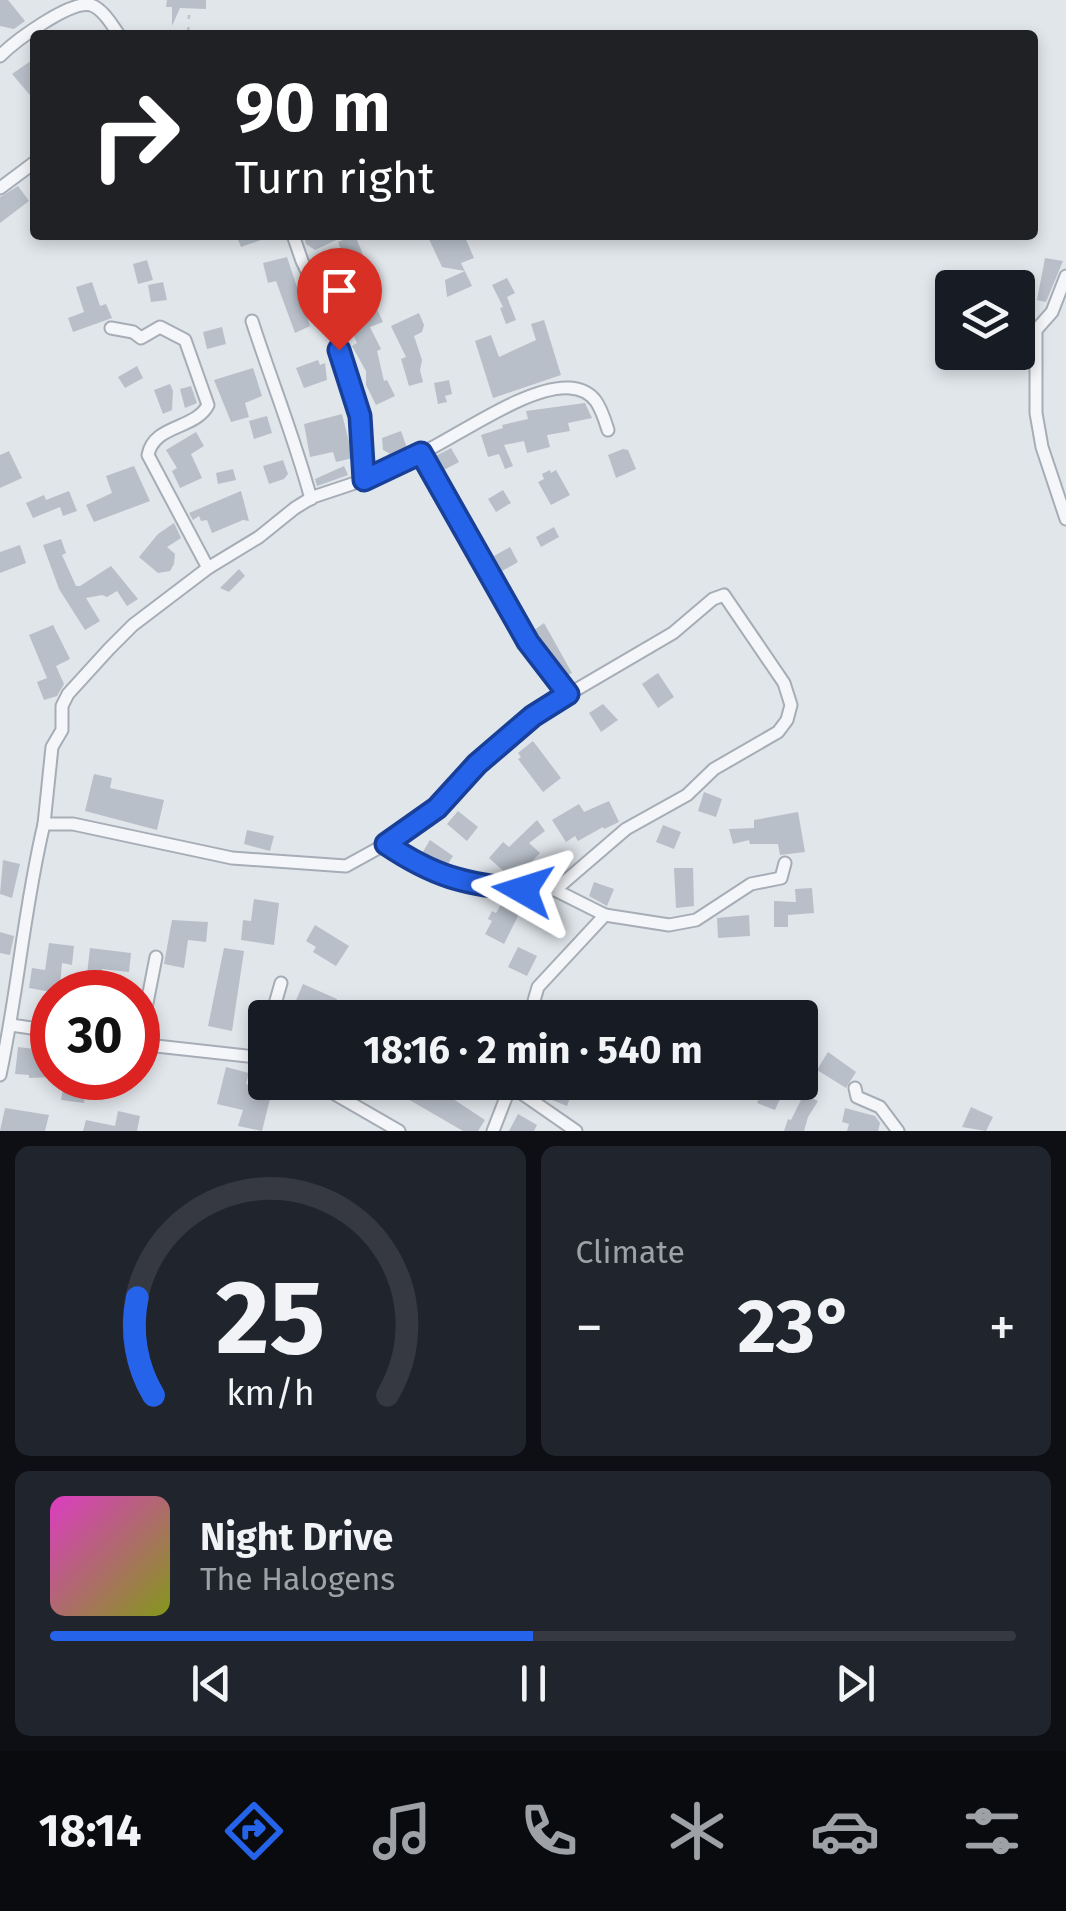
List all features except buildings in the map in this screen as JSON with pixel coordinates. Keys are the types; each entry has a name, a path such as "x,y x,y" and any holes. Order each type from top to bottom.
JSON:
{"street":[{"path":"34,30 76,4 92,5 116,30"},
{"path":"0,56 30,32"},
{"path":"0,188 30,166"},
{"path":"295,240 334,328 360,416 364,480"},
{"path":"1066,276 1052,312 1036,330 1036,413 1042,447 1066,519"},
{"path":"252,321 310,499"},
{"path":"111,328 142,338 160,328 185,340 208,405 203,416 162,434 150,446 148,455 208,568"},
{"path":"0,1076 11,1025 29,887 44,824 52,748 62,730 62,706 68,694 133,625 310,499 364,480 421,453 499,409 568,388 600,402 608,430"},
{"path":"421,453 528,642 568,694"},
{"path":"44,824 73,824 232,858 346,866 437,808 477,764 533,716 673,633 724,595 784,683 792,705 787,720 778,732 714,769 687,795 626,829 555,890"},
{"path":"386,844 422,869 472,885 555,890 606,915 670,925 696,920 750,884 781,878 785,862"},
{"path":"535,1000 538,987 606,915"},
{"path":"153,970 156,957"},
{"path":"276,1000 281,983"},
{"path":"11,1025 30,1028"},
{"path":"160,1046 248,1055"},
{"path":"854,1088 856,1097 880,1108 898,1131"},
{"path":"345,1100 399,1131"},
{"path":"492,1131 505,1100"},
{"path":"533,1100 576,1131"}],"path":[{"path":"189,30 190,16"}],"route":[{"path":"339,350 360,416 364,480 421,453 528,642 568,694 533,716 477,764 437,808 386,844 422,869 472,885 523,890"}]}
